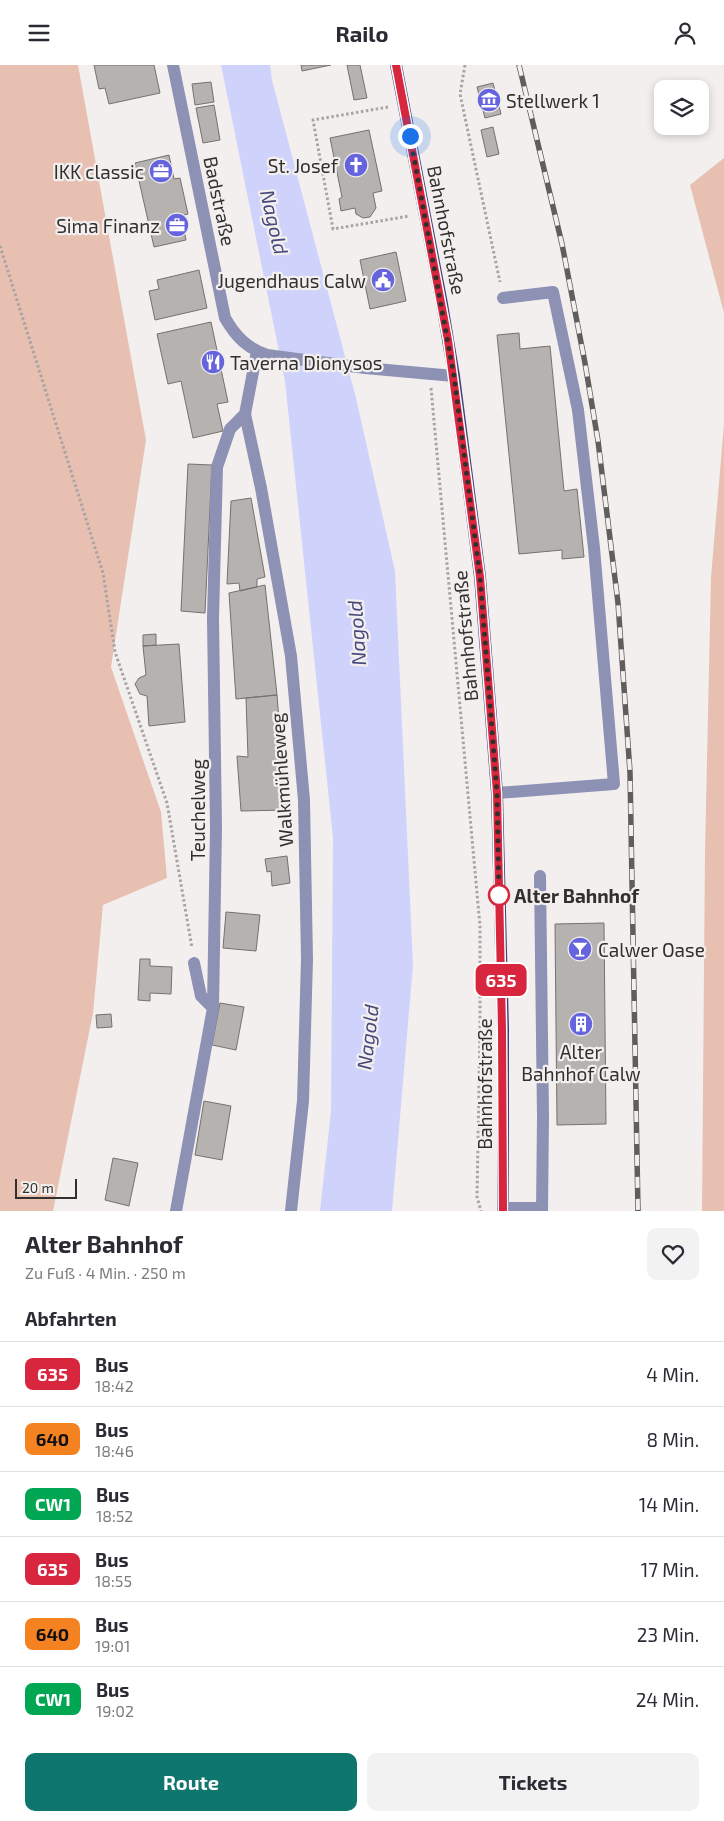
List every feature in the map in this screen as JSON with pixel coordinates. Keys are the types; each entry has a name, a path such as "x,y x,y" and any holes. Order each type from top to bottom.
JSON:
{"main road":[{"name":"Bahnhofstraße","path":"396,65 454,376 480,577 497,793 502,1029 503,1210"}],"street":[{"name":"Badstraße","path":"173,65 225,318 233,332 243,343 262,353"},
{"path":"497,793 614,783 594,548 578,410 553,291 503,298"},
{"path":"262,353 365,368 454,376"},
{"name":"Walkmühleweg","path":"262,353 245,414 261,487 291,656 304,800 307,968 303,1101 291,1211"},
{"name":"Teuchelweg","path":"176,1211 213,1008 216,837 213,618 217,467 230,429 245,414"},
{"path":"503,1210 542,1209 543,1107 540,876"},
{"path":"194,963 201,996 213,1008"}],"path":[{"path":"465,65 460,94 503,298"},
{"path":"403,105 313,120 333,229 424,213"},
{"path":"0,246 104,573 115,652 168,803 194,963"},
{"path":"430,375 480,926 477,1197 481,1211"}],"shaded area":[{"path":"0,65 78,65 146,440 111,667 161,812 167,878 103,905 93,1013 53,1211 0,1211"},
{"path":"724,158 724,313 690,185"},
{"path":"724,424 724,1211 702,1211 705,851 711,577"}],"water":[{"name":"Nagold","path":"221,65 270,65 272,80 356,398 395,571 413,965 392,1211 320,1211 331,1111 333,838 285,381"}],"building":[{"path":"94,65 154,65 160,93 109,104 105,88 99,89"},
{"path":"301,65 331,65 302,71"},
{"path":"347,65 360,65 367,98 354,100"},
{"path":"211,82 214,102 195,105 192,84"},
{"name":"Stellwerk 1","path":"493,83 501,114 485,118 477,87"},
{"path":"214,105 220,140 203,143 196,108"},
{"path":"493,127 499,154 487,157 481,130"},
{"name":"St. Josef","path":"369,130 382,191 373,193 376,208 370,217 363,218 356,214 355,208 341,211 339,199 342,197 330,138"},
{"path":"169,155 174,179 180,178 188,214 181,216 186,240 154,247 135,163"},
{"name":"Jugendhaus Calw","path":"396,252 406,301 370,309 360,260"},
{"path":"199,270 207,308 155,320 149,291 159,289 157,280"},
{"path":"211,322 228,402 217,404 223,431 193,438 181,381 168,384 157,334"},
{"path":"519,333 520,349 550,346 564,491 577,489 584,557 562,559 562,550 519,554 497,335"},
{"path":"188,464 212,465 205,613 181,611"},
{"path":"251,498 265,577 257,579 257,587 240,591 239,583 227,584 231,501"},
{"path":"265,585 277,695 236,699 229,593"},
{"path":"156,634 156,645 143,646 143,635"},
{"path":"179,644 185,722 149,726 147,696 140,694 135,684 139,678 146,675 143,646"},
{"path":"277,695 286,810 241,811 237,756 248,757 246,698"},
{"path":"287,856 290,883 272,886 271,871 267,872 265,859"},
{"path":"226,912 260,915 256,951 223,948"},
{"name":"Alter Bahnhof Calw","path":"604,923 606,1124 557,1125 555,924"},
{"path":"140,959 150,959 150,966 172,967 171,994 150,993 150,1001 138,1000"},
{"path":"220,1003 244,1007 236,1050 212,1045"},
{"path":"111,1014 112,1027 97,1028 96,1015"},
{"path":"204,1101 231,1106 222,1160 195,1155"},
{"path":"113,1158 138,1163 129,1206 105,1200"}],"railway":[{"path":"519,65 562,244 585,363 598,441 618,603 630,772 638,1211"}],"bus line":[{"name":"635","path":"396,65 454,376 480,577 497,793 502,1029 503,1211"}],"place":[{"name":"Stellwerk 1","path":"489,100"},
{"name":"St. Josef","path":"356,165"},
{"name":"IKK classic","path":"161,171"},
{"name":"Sima Finanz","path":"177,225"},
{"name":"Jugendhaus Calw","path":"383,280"},
{"name":"Taverna Dionysos","path":"213,362"},
{"name":"Alter Bahnhof","path":"499,895"},
{"name":"Calwer Oase","path":"580,949"},
{"name":"Alter Bahnhof Calw","path":"581,1024"}],"route":[{"path":"410,136 454,376 480,577 497,793 499,895"}]}
